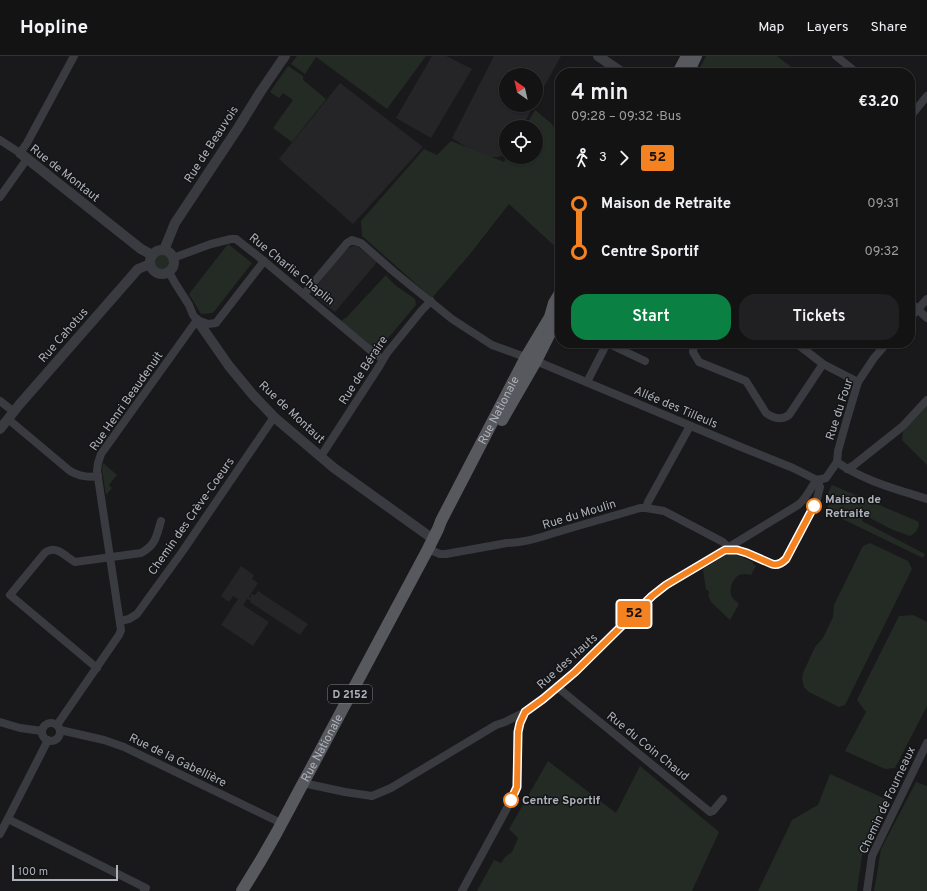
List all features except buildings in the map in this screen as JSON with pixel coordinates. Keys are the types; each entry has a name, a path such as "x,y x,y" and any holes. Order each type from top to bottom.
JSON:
{"main road":[{"path":"681,68 687,56"},
{"path":"690,68 696,56"},
{"name":"Rue Nationale","path":"531,359 550,317 555,301"},
{"name":"Rue Nationale","path":"261,860 434,539 441,522 531,359 555,321"},
{"name":"D 2152","path":"242,891 261,860"},
{"name":"D 2152","path":"246,891 261,860"}],"street":[{"path":"0,197 23,156 30,136 74,56"},
{"name":"Rue de Beauvois","path":"164,250 175,223 285,56"},
{"path":"598,56 616,68"},
{"path":"836,56 851,68"},
{"path":"915,111 927,96"},
{"name":"Rue de Montaut","path":"0,140 23,156 141,249 151,259"},
{"name":"Rue Charlie Chaplin","path":"174,258 211,244 236,239 376,355 383,359"},
{"path":"304,294 343,247 352,240 361,243 452,319 492,345 531,359"},
{"path":"164,250 170,252 174,258 174,265 172,270 169,272 164,274 156,273 151,268 151,259 158,251 164,250"},
{"name":"Rue Cahotus","path":"0,429 138,269 151,259"},
{"path":"198,320 208,324 216,323 264,261"},
{"name":"Rue de Montaut","path":"169,272 189,305 193,315 198,320 229,366 274,417 334,468 434,539"},
{"path":"915,312 927,299"},
{"name":"Rue de Béraire","path":"321,456 387,353 431,301"},
{"path":"915,306 927,318"},
{"name":"Rue Henri Beaudenuit","path":"59,727 119,636 121,630 97,471 101,454 198,320"},
{"path":"587,382 604,348"},
{"path":"617,348 644,362"},
{"path":"693,348 693,352 699,362 746,381 766,413 780,419 789,415 823,364"},
{"path":"802,348 823,364 858,382"},
{"name":"Rue du Four","path":"817,480 826,478 837,462 838,451 858,382 883,348"},
{"name":"Allée des Tilleuls","path":"531,359 741,448 793,468 817,480"},
{"path":"847,469 903,426 927,400"},
{"path":"0,401 11,415 70,471 84,477 98,476"},
{"name":"Chemin des Crève-Coeurs","path":"120,620 137,614 274,417"},
{"path":"646,508 690,426"},
{"path":"837,462 867,480 927,499"},
{"path":"727,549 747,553 776,565 784,562 816,503 820,487 817,480"},
{"name":"Rue des Hauts","path":"303,783 372,796 391,788 496,725 525,712 575,672 660,589 803,502 817,480"},
{"name":"Rue du Moulin","path":"434,539 440,554 507,543 517,543 541,538 640,508 646,508 664,511 723,542 727,549"},
{"path":"97,668 10,594 48,550 61,552 75,562 141,553 149,549 156,538 161,522"},
{"path":"743,539 742,546 747,553"},
{"name":"Rue du Coin Chaud","path":"557,687 710,812 713,811 723,799"},
{"path":"462,891 516,791 518,732 525,712"},
{"path":"0,722 20,728 42,731"},
{"path":"47,723 54,723 59,727 60,735 58,738 51,741 43,736 42,731 47,723"},
{"name":"Rue de la Gabellière","path":"59,727 124,747 281,823"},
{"path":"0,834 48,740"},
{"name":"Chemin de Fourneaux","path":"867,891 872,856 927,743"},
{"path":"8,819 146,888 144,891"}],"shaded area":[{"path":"297,56 426,56 387,109 316,57 305,74 291,64"},
{"path":"432,56 446,56 472,69 431,138 396,118"},
{"path":"494,56 561,56 543,88 543,68 499,68 499,112 530,112 526,120 499,120 499,157 482,157 452,138"},
{"path":"706,56 777,56 793,68 700,68"},
{"path":"288,66 303,76 303,80 326,99 292,142 273,128 293,100 283,93 279,98 270,92"},
{"path":"340,83 423,147 353,224 279,159"},
{"path":"534,112 537,112 552,124 555,130 555,246 509,204 470,254 432,298 362,236 361,221 424,149 437,155 451,141 499,160 499,164 543,164 543,120 529,120"},
{"path":"228,244 252,263 213,313 201,314 189,294"},
{"path":"356,245 377,262 335,312 311,293 346,249"},
{"path":"163,253 169,256 172,262 169,268 163,271 157,268 154,262 157,256"},
{"path":"386,275 396,285 415,299 416,305 377,351 341,321 346,318"},
{"path":"927,406 927,465 902,440 903,432"},
{"path":"103,463 117,475 109,485 112,488 106,495 102,470"},
{"path":"832,485 917,521 919,525 914,534 910,536 893,530 864,515 862,521 925,554 923,558 826,511 832,498 827,495"},
{"path":"870,543 908,561 912,569 845,705 839,707 809,692 804,687 802,679 803,673 815,647 823,638 833,617 834,605 863,546"},
{"path":"731,554 753,562 756,566 751,575 745,574 737,576 732,582 732,597 739,604 730,620 711,602 708,595 708,590 706,590 703,570 726,555"},
{"path":"241,566 254,575 252,579 258,583 249,597 251,598 251,594 255,595 258,591 308,624 300,635 247,599 243,605 269,622 253,646 221,625 238,599 233,596 229,602 221,596"},
{"path":"913,615 927,622 927,706 895,768 885,769 845,751 866,712 857,700 899,616"},
{"path":"548,761 616,813 640,766 719,832 692,891 477,891 494,860 501,863 505,857 512,852 518,838 509,829"},
{"path":"830,774 888,800 862,856 857,891 758,891 792,820 818,805"},
{"path":"916,782 927,786 927,891 874,891 881,849"}],"bus line":[{"name":"52","path":"511,800 517,787 518,732 525,712 575,672 660,589 696,566 725,550 737,550 776,565 784,562 814,506"}],"place":[{"name":"Maison de Retraite","path":"814,506"},
{"name":"Centre Sportif","path":"511,800"}]}
